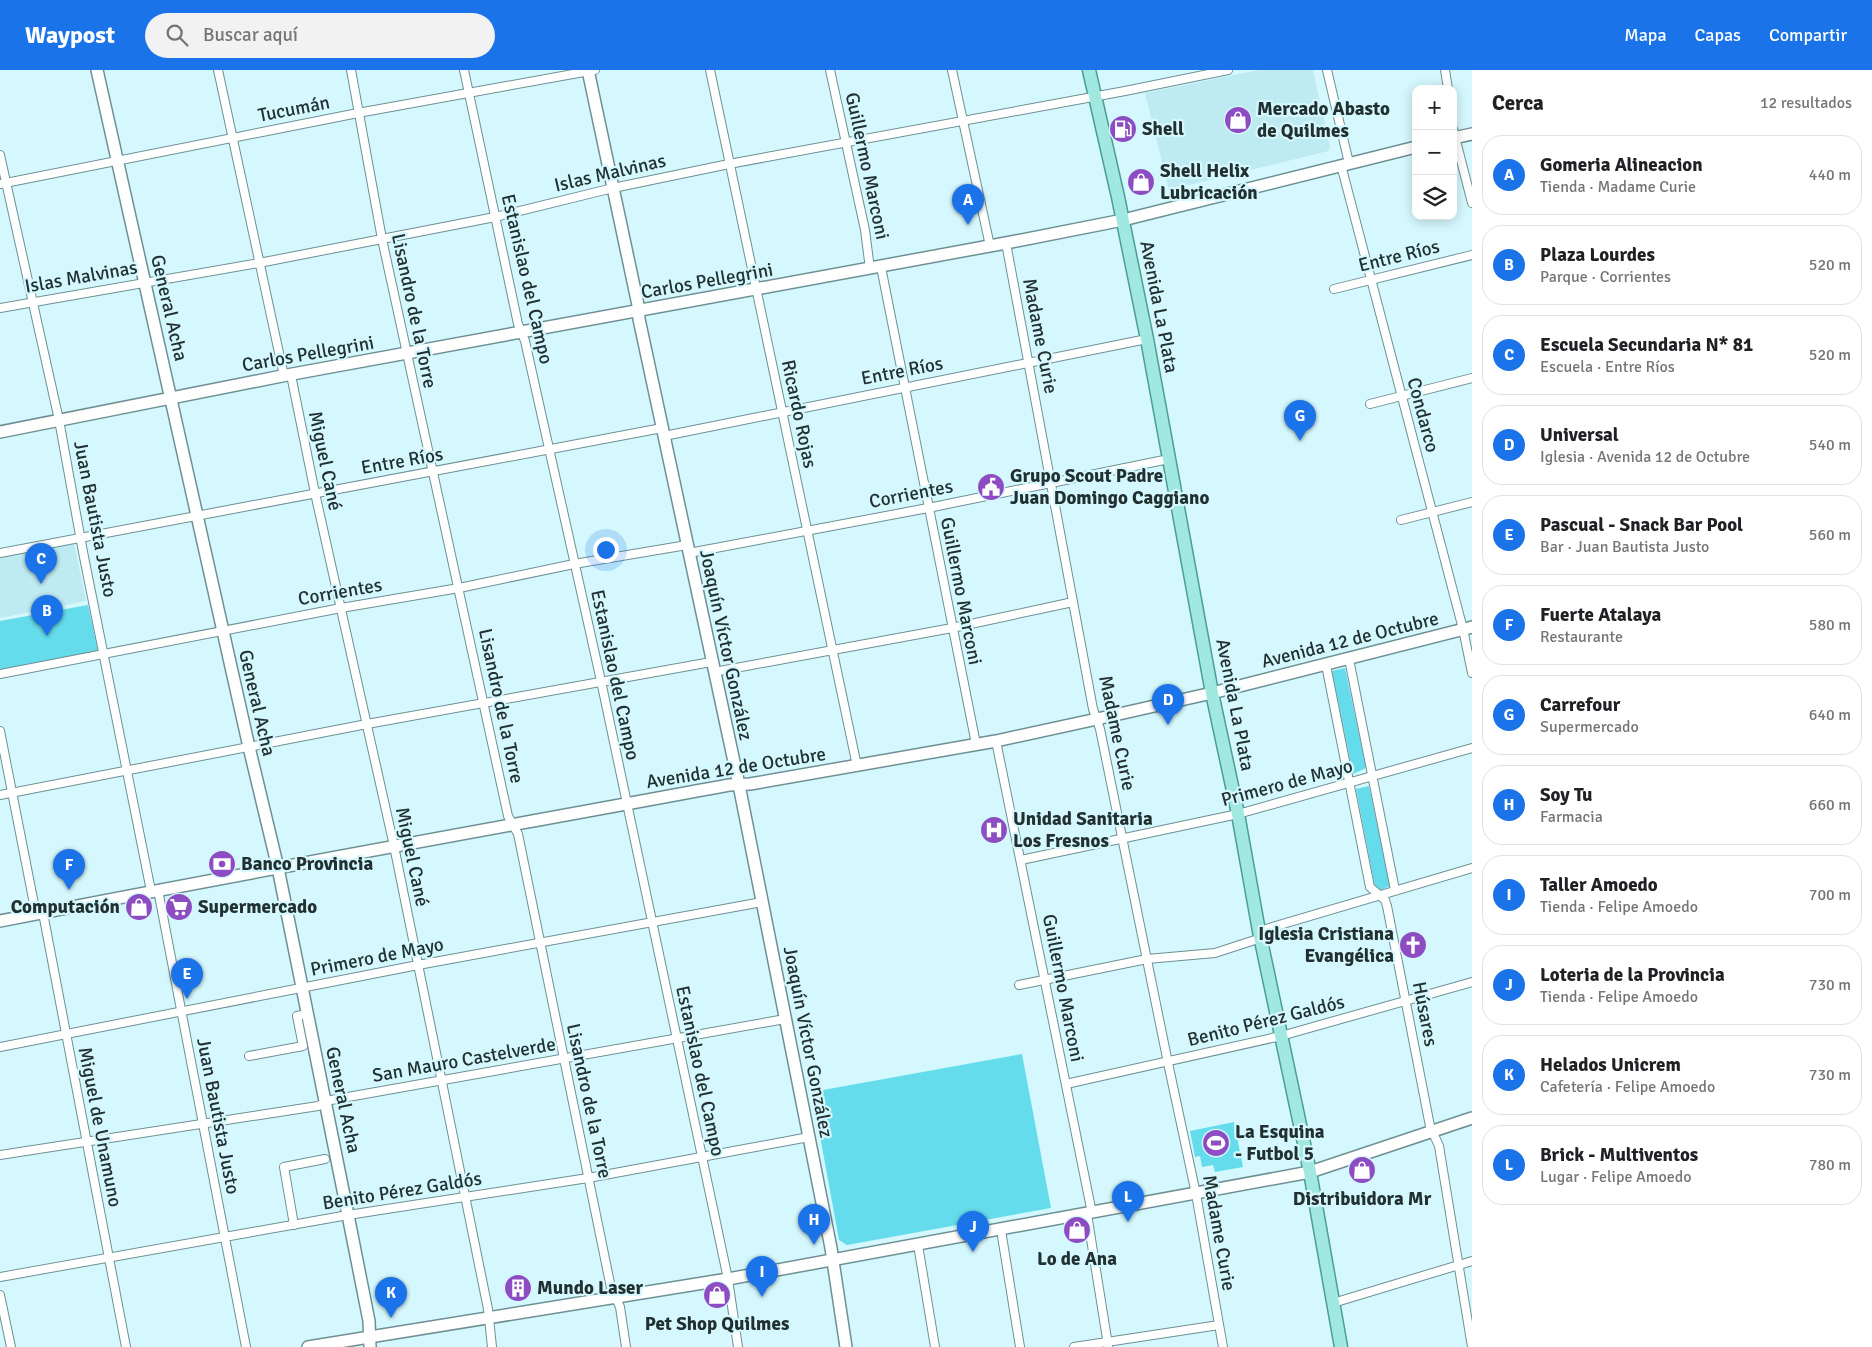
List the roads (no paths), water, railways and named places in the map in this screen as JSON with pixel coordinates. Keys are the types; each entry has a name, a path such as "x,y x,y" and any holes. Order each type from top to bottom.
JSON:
{"main road":[{"name":"Avenida La Plata","path":"1089,70 1123,220 1147,339 1212,694 1310,1172 1341,1347"}],"street":[{"name":"General Acha","path":"97,70 249,747 278,868 369,1321 370,1342"},
{"name":"Miguel Cané","path":"218,70 259,263 288,375 394,846 489,1318 492,1347"},
{"name":"Lisandro de la Torre","path":"350,70 382,239 432,472 508,816 518,834 611,1288 620,1307 626,1347"},
{"name":"Estanislao del Campo","path":"464,70 495,217 521,332 525,341 601,681 728,1279 738,1347"},
{"name":"Tucumán","path":"3,183 358,113 590,70"},
{"name":"Joaquín Víctor González","path":"590,70 663,432 739,785 833,1260 846,1347"},
{"name":"Ricardo Rojas","path":"710,70 857,766"},
{"name":"Guillermo Marconi","path":"830,70 865,230 905,386 976,744"},
{"path":"952,70 990,246"},
{"name":"Islas Malvinas","path":"0,308 259,263 495,217 613,188 729,164 1228,70"},
{"name":"Condarco","path":"1327,70 1345,164 1371,280 1433,513 1467,628 1472,673"},
{"path":"1446,70 1448,85"},
{"path":"1457,135 1472,134"},
{"path":"1457,146 1472,203"},
{"name":"Carlos Pellegrini","path":"0,432 288,375 1006,244 1123,220 1412,148"},
{"name":"Juan Bautista Justo","path":"0,155 3,183 34,302 59,420 127,771 181,1011 246,1347"},
{"name":"Madame Curie","path":"1006,244 1093,708 1100,729 1196,1194 1223,1347"},
{"name":"Entre Ríos","path":"1334,289 1472,255"},
{"name":"Entre Ríos","path":"0,553 548,449 782,412 1147,339"},
{"path":"1370,404 1472,378"},
{"name":"Corrientes","path":"0,674 341,608 458,588 574,564 808,531 1169,458"},
{"path":"1401,520 1472,502"},
{"path":"0,795 601,681 832,650 952,628 1073,602"},
{"name":"Avenida 12 de Octubre","path":"0,921 513,824 996,741 1212,694 1467,628"},
{"path":"1349,659 1395,890"},
{"name":"Húsares","path":"1326,665 1370,887 1388,906 1432,1131 1439,1146 1472,1347"},
{"name":"Miguel de Unamuno","path":"0,731 66,1034 126,1347"},
{"name":"Guillermo Marconi","path":"996,741 1066,1084 1090,1213 1108,1344"},
{"name":"Primero de Mayo","path":"1021,860 1238,814 1472,748"},
{"path":"1019,985 1147,959 1215,953 1260,935 1379,895 1472,868"},
{"name":"Primero de Mayo","path":"0,1046 418,965 762,902"},
{"name":"Benito Pérez Galdós","path":"1066,1084 1281,1036 1472,982"},
{"path":"249,1056 303,1046 297,1016 307,1014"},
{"name":"San Mauro Castelverde","path":"0,1155 203,1122 318,1106 331,1100 564,1060 785,1019"},
{"path":"308,1347 370,1342 489,1318 728,1279 1310,1172 1472,1118"},
{"name":"Benito Pérez Galdós","path":"0,1277 348,1215 588,1178 809,1137"},
{"path":"294,1225 284,1168 325,1159"},
{"path":"1001,1230 1020,1347"},
{"path":"918,1245 935,1347"},
{"path":"1333,1303 1472,1261"},
{"path":"0,1295 11,1347"},
{"path":"1074,1347 1108,1344 1219,1325"}],"place":[{"name":"Mercado Abasto de Quilmes","path":"1238,120"},
{"name":"Shell","path":"1123,129"},
{"name":"Shell Helix Lubricación","path":"1141,182"},
{"name":"Gomeria Alineacion","path":"968,225"},
{"name":"Carrefour","path":"1300,441"},
{"name":"Grupo Scout Padre Juan Domingo Caggiano","path":"991,487"},
{"name":"Escuela Secundaria N* 81","path":"41,584"},
{"name":"Plaza Lourdes","path":"47,636"},
{"name":"Universal","path":"1168,725"},
{"name":"Unidad Sanitaria Los Fresnos","path":"994,830"},
{"name":"Banco Provincia","path":"222,864"},
{"name":"Fuerte Atalaya","path":"69,890"},
{"name":"Computación","path":"139,907"},
{"name":"Supermercado","path":"179,907"},
{"name":"Iglesia Cristiana Evangélica","path":"1413,945"},
{"name":"Pascual - Snack Bar Pool","path":"187,999"},
{"name":"La Esquina - Futbol 5","path":"1216,1143"},
{"name":"Distribuidora Mr","path":"1362,1170"},
{"name":"Brick - Multiventos","path":"1128,1222"},
{"name":"Lo de Ana","path":"1077,1230"},
{"name":"Soy Tu","path":"814,1245"},
{"name":"Loteria de la Provincia","path":"973,1252"},
{"name":"Mundo Laser","path":"518,1288"},
{"name":"Pet Shop Quilmes","path":"717,1295"},
{"name":"Taller Amoedo","path":"762,1297"},
{"name":"Helados Unicrem","path":"391,1318"}]}
